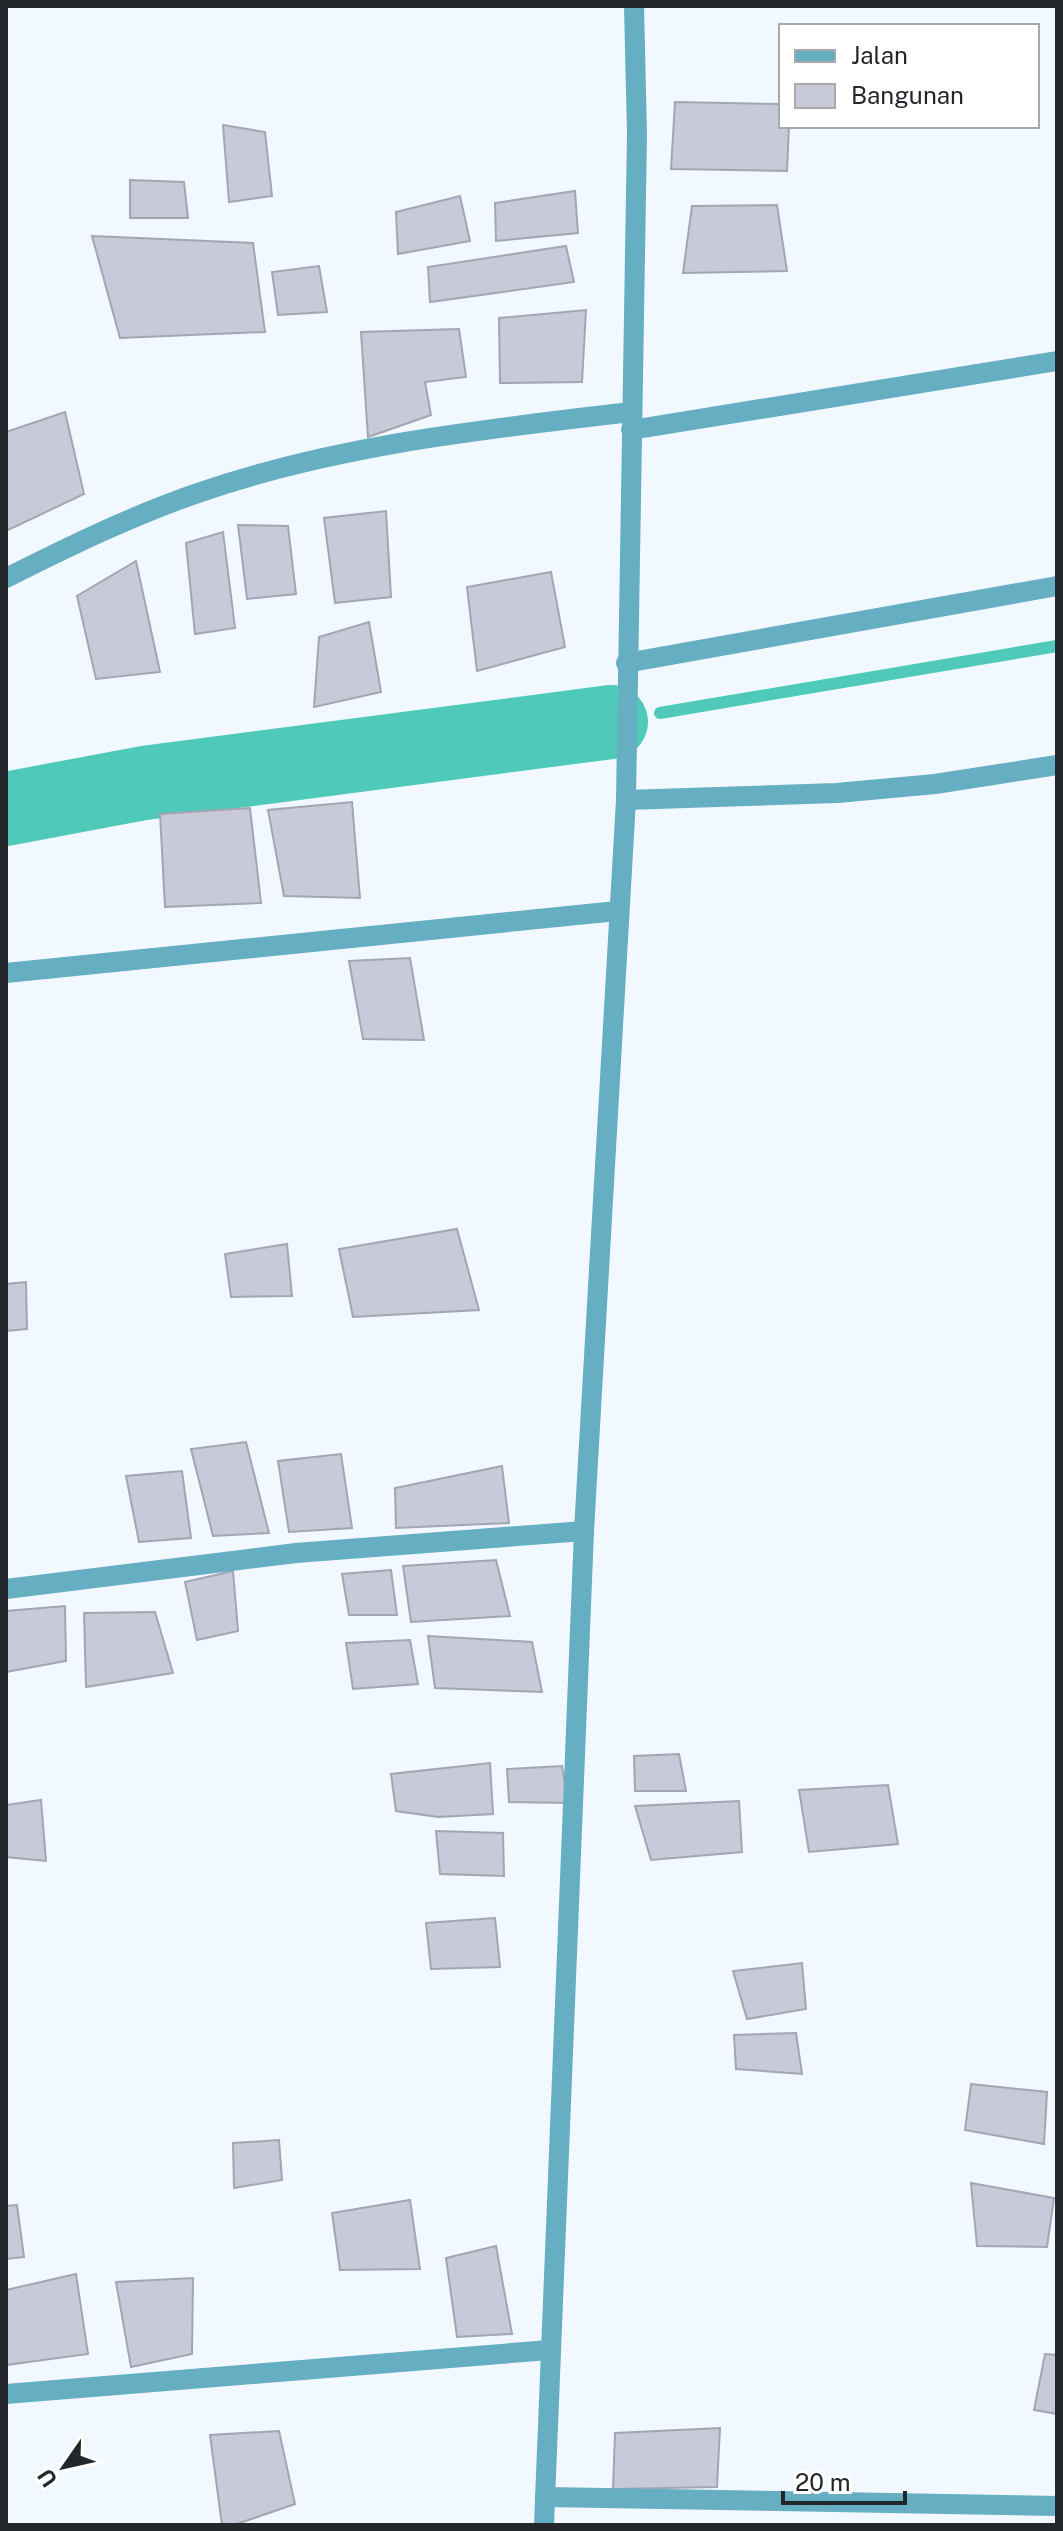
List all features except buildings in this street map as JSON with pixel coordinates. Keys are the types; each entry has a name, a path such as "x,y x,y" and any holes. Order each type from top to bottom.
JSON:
{"street":[{"path":"544,2525 584,1531 617,911 626,800 637,134 634,6"},
{"path":"6,578 132,517 251,477 467,432 631,421 1057,361"},
{"path":"626,663 1057,586"},
{"path":"626,800 837,793 935,784 1057,765"},
{"path":"6,973 617,911"},
{"path":"6,1589 296,1553 584,1531"},
{"path":"6,2394 549,2350"},
{"path":"545,2497 1057,2506"}],"waterway":[{"path":"660,713 1057,646"},
{"path":"6,809 144,783 611,722"}]}
